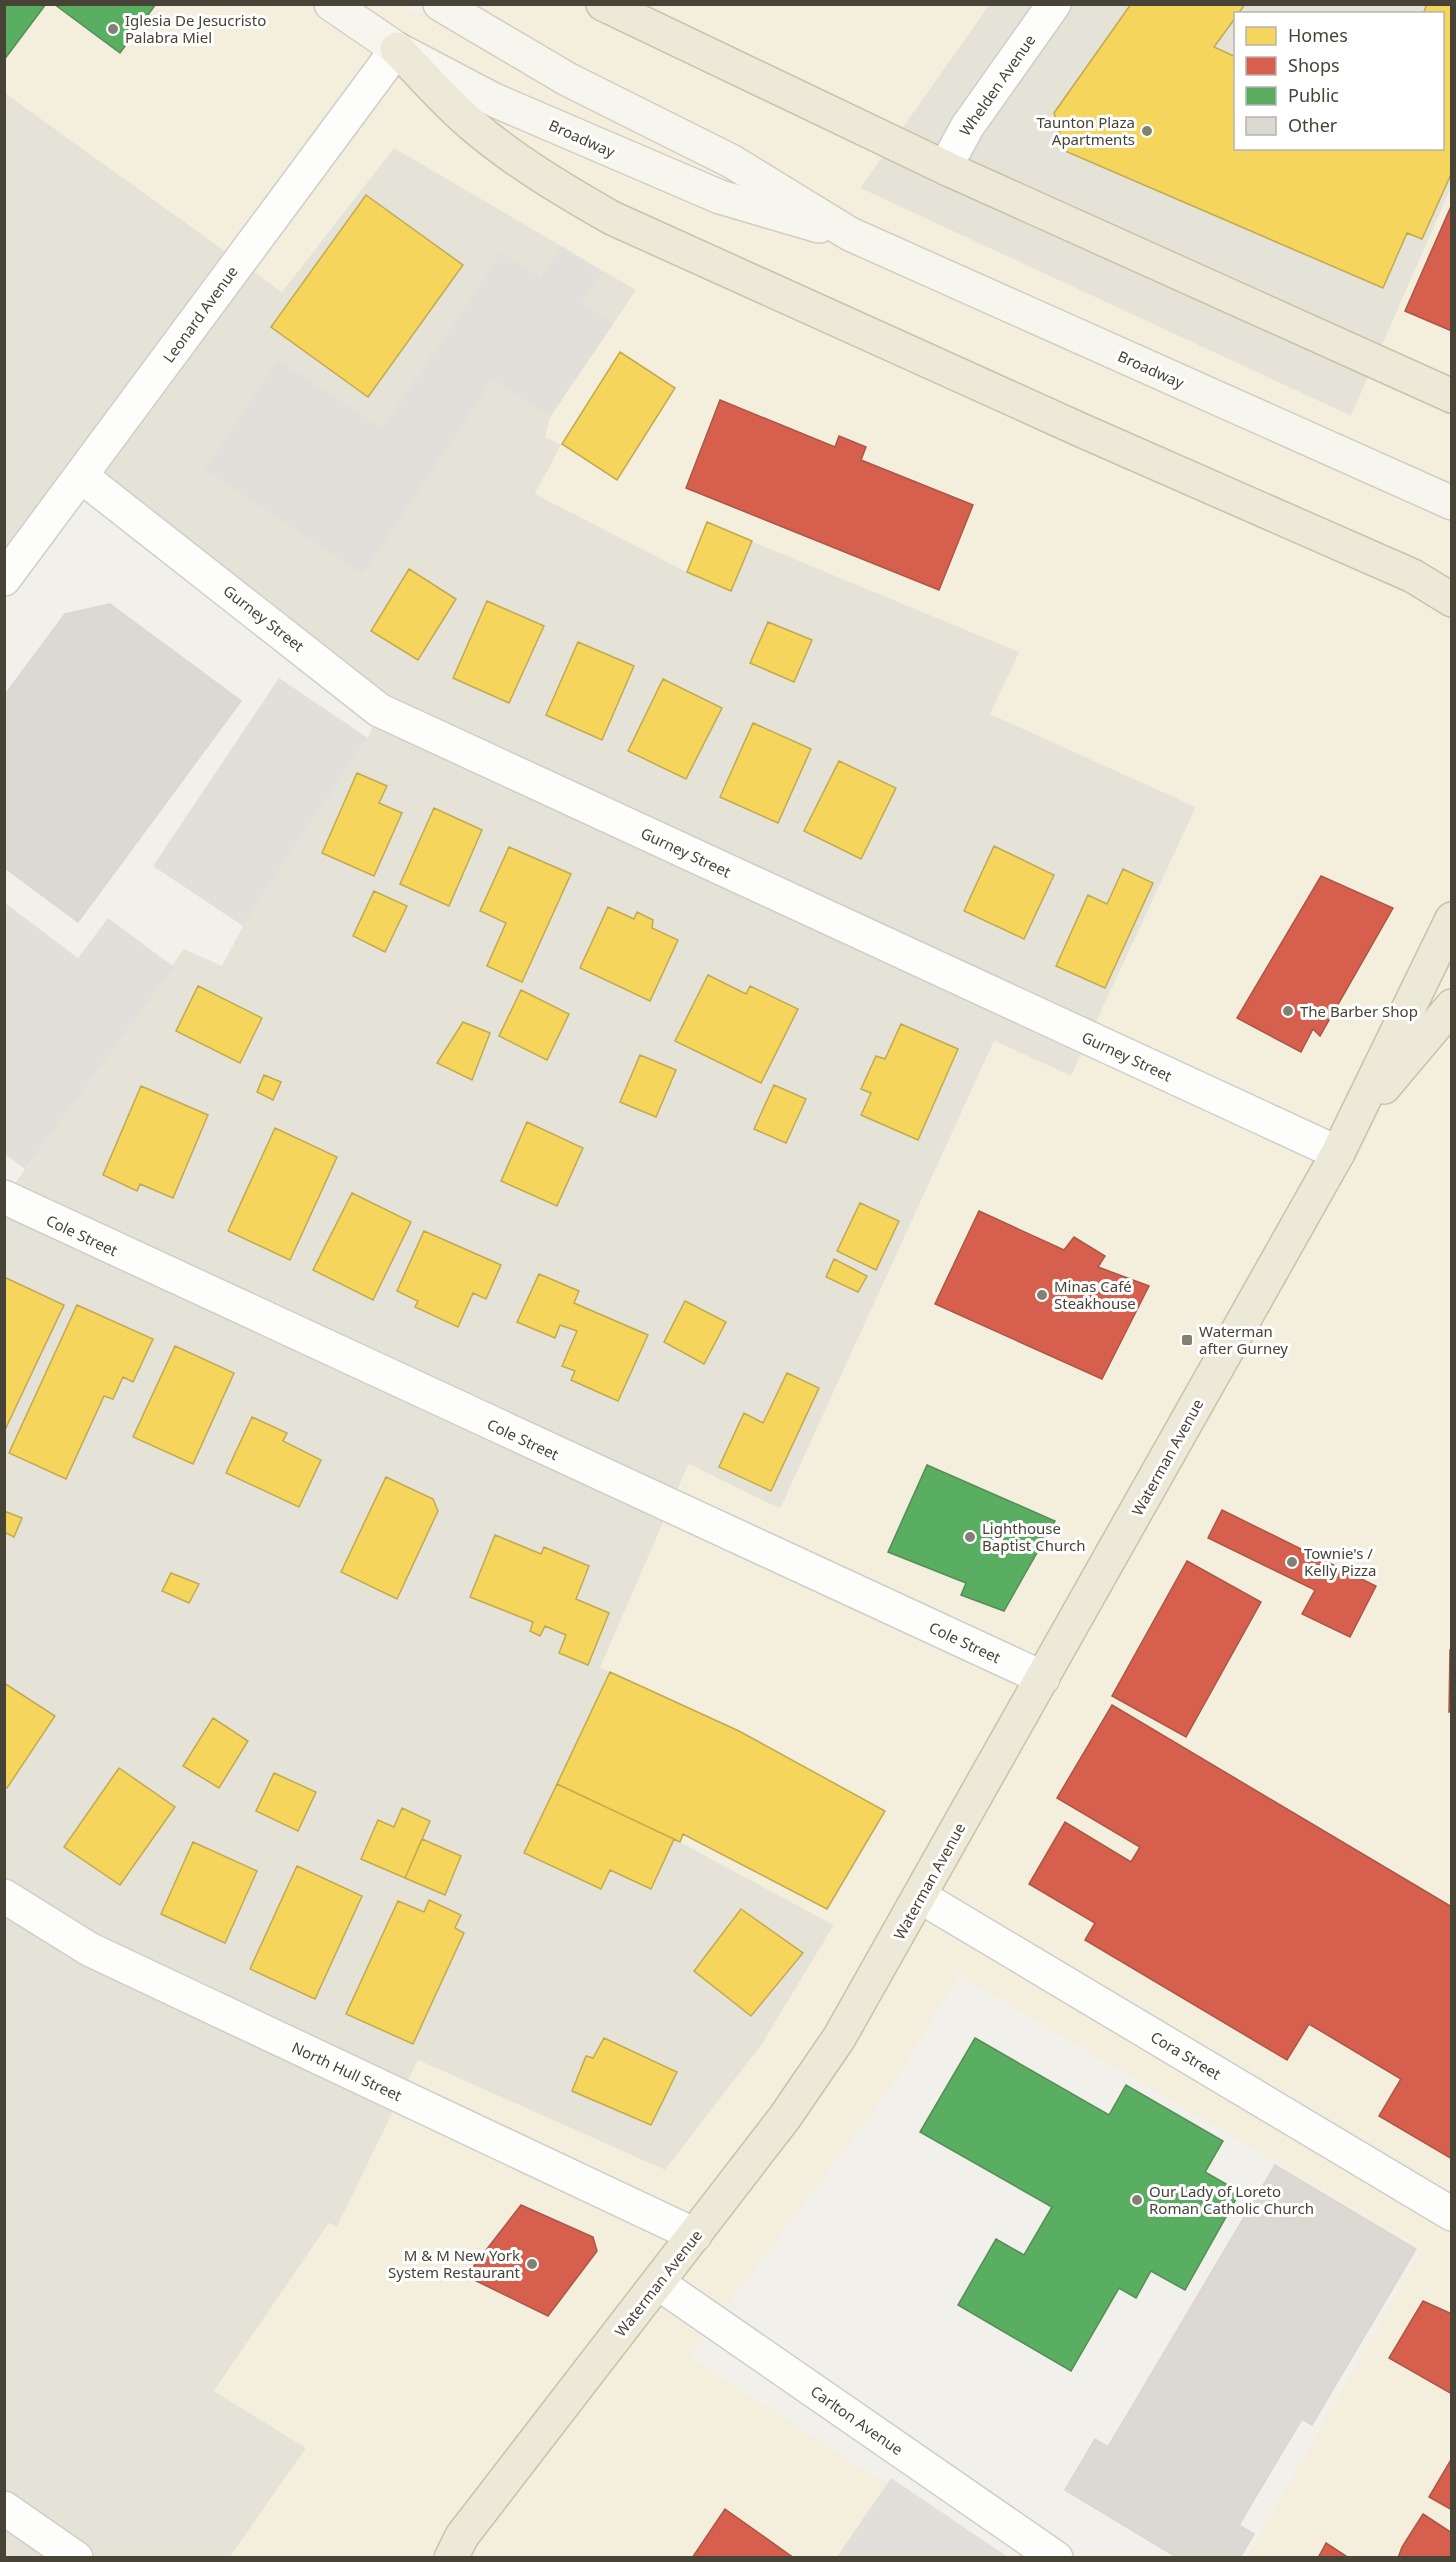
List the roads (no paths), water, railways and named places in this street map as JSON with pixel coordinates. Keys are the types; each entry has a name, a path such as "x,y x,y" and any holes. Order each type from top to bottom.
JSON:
{"highway":[{"path":"603,4 948,169 1452,396"},
{"path":"396,49 470,123 558,186 612,218 1093,435 1413,576 1452,600"},
{"path":"1338,1153 1452,919"},
{"path":"1338,1153 1377,1096 1452,1006"},
{"name":"Waterman Avenue","path":"453,2550 803,2093 839,2038 921,1897 1338,1153"}],"main road":[{"name":"Broadway","path":"331,4 396,49 494,100 720,197 772,214 850,234"},
{"name":"Broadway","path":"440,4 567,79 731,161 850,234 1452,503"}],"street":[{"name":"Whelden Avenue","path":"948,169 952,153 967,127 1054,4"},
{"name":"Leonard Avenue","path":"4,579 396,49"},
{"name":"Gurney Street","path":"81,476 380,710 1338,1153"},
{"name":"Cole Street","path":"4,1197 1043,1678"},
{"name":"North Hull Street","path":"4,1896 89,1949 695,2235"},
{"name":"Cora Street","path":"921,1897 1452,2214"},
{"name":"Carlton Avenue","path":"658,2283 1056,2558"},
{"path":"4,2508 76,2558"}],"place":[{"name":"Iglesia De Jesucristo Palabra Miel","path":"113,29"},
{"name":"Taunton Plaza Apartments","path":"1147,131"},
{"name":"The Barber Shop","path":"1288,1011"},
{"name":"Minas Café Steakhouse","path":"1042,1295"},
{"name":"Waterman after Gurney","path":"1187,1340"},
{"name":"Lighthouse Baptist Church","path":"970,1537"},
{"name":"Townie's / Kelly Pizza","path":"1292,1562"},
{"name":"Our Lady of Loreto Roman Catholic Church","path":"1137,2200"},
{"name":"M & M New York System Restaurant","path":"532,2264"}]}
